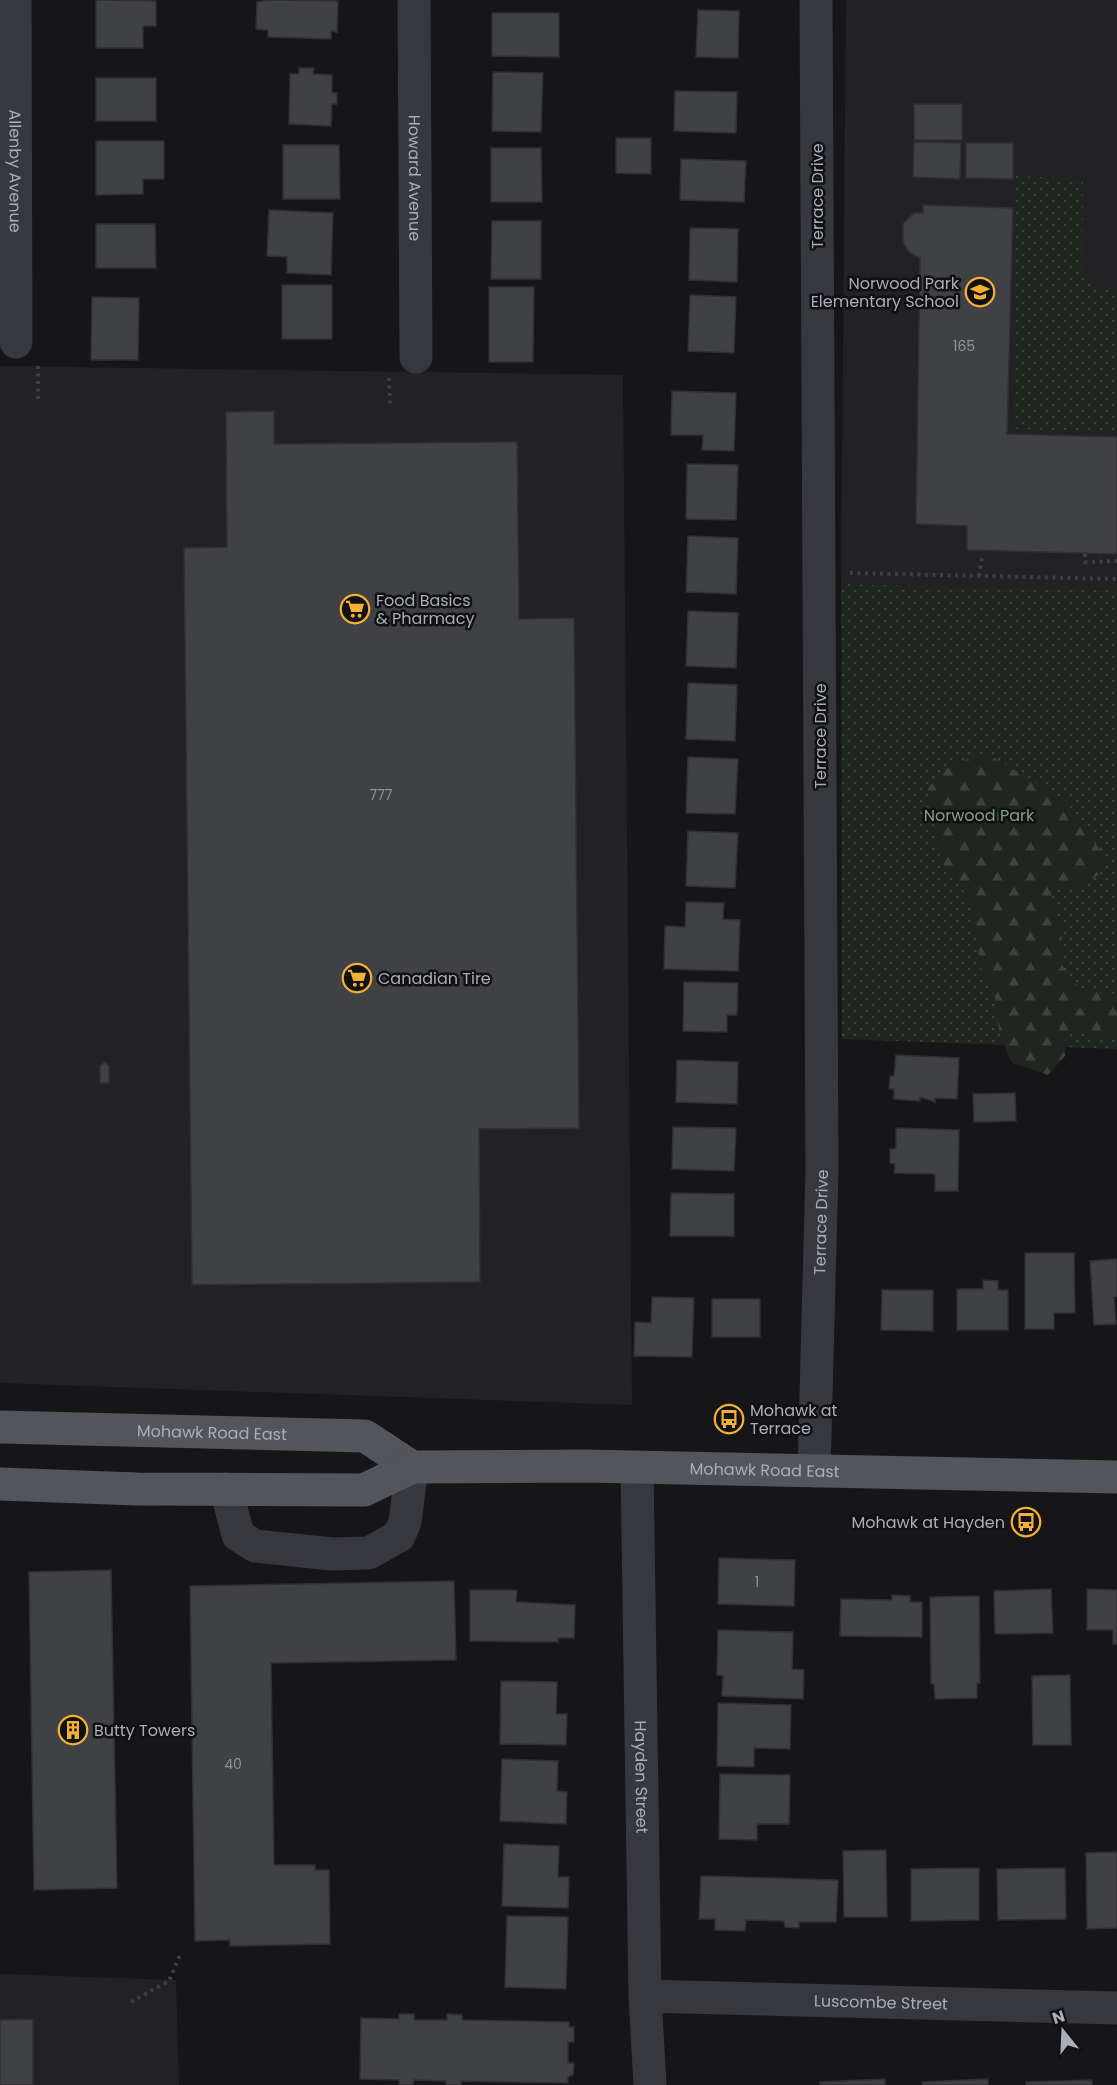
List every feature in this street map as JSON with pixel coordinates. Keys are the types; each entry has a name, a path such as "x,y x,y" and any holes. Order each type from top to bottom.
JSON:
{"main road":[{"name":"Mohawk Road East","path":"0,1426 365,1436 412,1467"},
{"name":"Mohawk Road East","path":"0,1484 364,1490 412,1467 637,1468 1117,1477"}],"street":[{"name":"Allenby Avenue","path":"15,0 15,342"},
{"name":"Howard Avenue","path":"414,0 416,357"},
{"name":"Terrace Drive","path":"814,1471 822,1170 816,0"},
{"path":"226,1488 238,1535 255,1546 332,1554 369,1553 399,1536 405,1522 412,1467"},
{"name":"Hayden Street","path":"637,1468 645,1996 650,2085"},
{"name":"Luscombe Street","path":"645,1996 1117,2008"}],"path":[{"path":"38,368 38,399"},
{"path":"1085,554 1085,562 1117,561"},
{"path":"979,576 982,558"},
{"path":"819,573 1117,579"},
{"path":"131,2002 169,1981 180,1955"}],"shaded area":[{"name":"Norwood Park Elementary School","path":"846,0 1117,0 1117,590 841,584"},
{"path":"0,366 623,375 632,1405 0,1383"},
{"path":"0,1974 176,1980 179,2085 0,2085"}],"green space":[{"path":"1016,176 1083,179 1082,276 1097,290 1117,290 1117,431 1013,429"},
{"name":"Norwood Park","path":"841,584 1117,590 1117,1049 842,1039"},
{"path":"974,756 994,758 1066,801 1102,853 1106,867 1083,884 1055,889 1051,901 1062,927 1060,962 1081,991 1112,993 1117,996 1117,1036 1099,1041 1076,1030 1066,1039 1065,1056 1048,1075 1012,1063 1000,1035 995,997 983,978 973,922 974,905 940,860 928,789 940,772"}],"building":[{"path":"96,0 156,1 156,26 143,26 143,48 96,48"},
{"path":"269,0 338,1 337,32 331,31 331,39 268,37 268,30 256,29 257,2"},
{"path":"698,10 739,11 738,58 696,57"},
{"path":"492,13 559,13 559,57 492,56"},
{"path":"299,68 314,68 313,74 332,75 332,93 337,93 337,104 332,104 331,126 289,124 290,74 299,74"},
{"path":"493,72 543,73 541,132 492,131"},
{"path":"96,78 156,78 156,121 96,121"},
{"path":"675,91 737,92 736,133 674,131"},
{"path":"914,104 962,104 962,140 914,140"},
{"path":"616,138 651,138 651,174 616,173"},
{"path":"96,141 164,141 164,179 143,179 143,194 96,195"},
{"path":"914,142 961,143 960,179 913,177"},
{"path":"966,143 1013,143 1013,179 966,178"},
{"path":"283,145 339,145 340,199 283,199"},
{"path":"491,148 541,148 542,202 491,202"},
{"path":"681,159 746,161 744,202 680,200"},
{"path":"923,205 1013,208 1007,434 1117,437 1117,554 967,550 967,526 916,524 920,258 909,252 903,242 903,224 914,213 923,213"},
{"path":"269,210 333,213 331,275 287,273 287,257 267,256"},
{"path":"492,221 541,221 541,279 491,279"},
{"path":"96,224 155,224 156,268 96,268"},
{"path":"690,228 738,229 737,282 689,280"},
{"path":"282,285 332,285 332,339 282,339"},
{"path":"489,287 534,287 533,362 489,362"},
{"path":"690,295 736,297 734,353 688,351"},
{"path":"92,297 139,298 138,360 91,360"},
{"path":"672,391 736,393 734,451 702,450 703,435 671,435"},
{"path":"274,411 274,444 517,442 519,619 574,618 579,1128 479,1129 480,1282 192,1285 184,548 227,547 226,412"},
{"path":"687,464 738,465 736,520 686,519"},
{"path":"688,536 738,538 736,594 686,592"},
{"path":"688,611 738,613 736,668 686,666"},
{"path":"688,683 737,685 735,741 686,739"},
{"path":"688,757 738,759 735,814 686,813"},
{"path":"688,831 738,833 735,888 686,886"},
{"path":"686,902 724,903 723,919 740,920 738,971 664,969 665,926 685,927"},
{"path":"684,982 738,983 737,1015 727,1015 727,1032 683,1031"},
{"path":"896,1055 959,1058 957,1099 935,1098 935,1102 920,1097 920,1101 894,1099 894,1089 889,1089 890,1076 894,1076"},
{"path":"677,1060 738,1062 737,1104 676,1102"},
{"path":"105,1062 109,1066 109,1083 100,1083 100,1066"},
{"path":"1015,1093 1016,1121 974,1122 973,1094"},
{"path":"673,1127 736,1128 734,1171 672,1169"},
{"path":"896,1128 959,1130 958,1191 935,1191 935,1174 894,1173 895,1164 890,1163 890,1149 896,1149"},
{"path":"671,1193 734,1194 734,1236 670,1236"},
{"path":"1025,1253 1074,1253 1075,1313 1054,1313 1054,1329 1025,1329"},
{"path":"1117,1259 1117,1296 1114,1297 1116,1324 1094,1325 1090,1261"},
{"path":"983,1280 998,1281 998,1290 1008,1290 1008,1330 957,1330 957,1289 983,1289"},
{"path":"882,1290 933,1290 933,1331 881,1330"},
{"path":"652,1297 694,1298 692,1357 634,1356 635,1322 651,1323"},
{"path":"712,1299 760,1299 760,1337 712,1337"},
{"path":"719,1558 795,1560 794,1606 718,1604"},
{"name":"Butty Towers","path":"111,1570 117,1888 34,1890 29,1572"},
{"path":"454,1581 456,1660 271,1663 274,1865 315,1865 315,1870 329,1870 330,1944 230,1946 230,1940 195,1941 190,1586"},
{"path":"1051,1589 1053,1633 995,1634 994,1591"},
{"path":"1087,1589 1117,1590 1117,1644 1113,1644 1113,1630 1087,1630"},
{"path":"470,1590 517,1590 516,1602 575,1605 574,1638 558,1638 558,1642 470,1641"},
{"path":"892,1595 910,1596 910,1602 922,1602 922,1637 840,1636 841,1599 892,1600"},
{"path":"979,1596 980,1683 977,1683 977,1698 935,1699 934,1684 931,1684 930,1597"},
{"path":"718,1630 793,1632 792,1669 804,1670 803,1699 722,1696 723,1676 717,1675"},
{"path":"1070,1675 1071,1745 1033,1745 1032,1676"},
{"path":"501,1681 557,1682 556,1714 567,1714 566,1745 500,1744"},
{"path":"718,1703 791,1705 790,1749 754,1748 754,1767 717,1766"},
{"path":"502,1759 558,1761 557,1791 567,1792 566,1824 500,1821"},
{"path":"720,1774 790,1775 789,1824 757,1824 757,1840 719,1839"},
{"path":"504,1844 559,1846 558,1877 569,1877 568,1908 502,1906"},
{"path":"886,1850 887,1917 844,1917 843,1851"},
{"path":"1117,1852 1117,1928 1087,1929 1086,1853"},
{"path":"979,1868 979,1920 911,1921 911,1869"},
{"path":"1065,1868 1066,1919 998,1920 997,1869"},
{"path":"701,1876 838,1880 836,1922 799,1922 799,1928 785,1927 784,1921 746,1920 745,1931 715,1930 715,1919 699,1919"},
{"path":"507,1916 568,1917 566,1989 505,1987"},
{"path":"399,2014 414,2014 414,2020 447,2020 447,2014 462,2015 462,2020 569,2022 569,2027 574,2027 574,2042 568,2042 568,2063 574,2063 573,2075 568,2077 568,2083 461,2081 461,2085 446,2085 446,2081 414,2080 413,2085 399,2085 399,2080 360,2079 361,2018 399,2019"},
{"path":"33,2019 33,2085 0,2085 0,2020"},
{"path":"885,2079 885,2085 820,2085 820,2082"},
{"path":"988,2079 988,2085 923,2085 922,2082"},
{"path":"1092,2080 1092,2085 1026,2085 1026,2082"}],"place":[{"name":"Norwood Park Elementary School","path":"980,292"},
{"name":"Food Basics & Pharmacy","path":"355,609"},
{"name":"Canadian Tire","path":"357,978"},
{"name":"Mohawk at Terrace","path":"729,1419"},
{"name":"Mohawk at Hayden","path":"1026,1522"},
{"name":"Butty Towers","path":"73,1730"}]}
